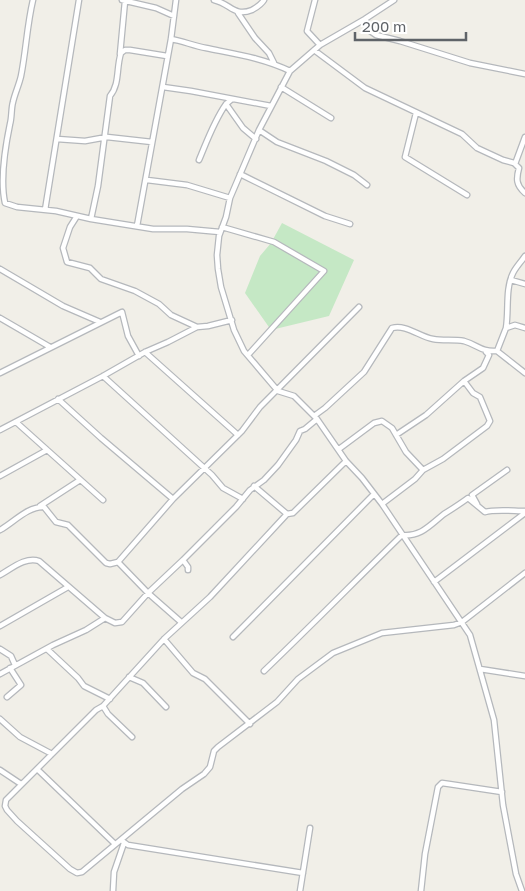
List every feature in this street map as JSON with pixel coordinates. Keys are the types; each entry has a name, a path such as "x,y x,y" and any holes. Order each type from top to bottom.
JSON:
{"street":[{"path":"33,0 27,27 21,76 13,101 11,122 3,151 0,176 1,197 5,203 17,207 45,210 130,226 153,229 221,230 274,242 324,271 248,355"},
{"path":"45,210 79,0"},
{"path":"91,219 98,186 110,96 115,90 116,84 124,0 156,8 174,16"},
{"path":"137,226 163,87 176,0"},
{"path":"214,0 222,2 238,13 255,38 269,53 274,63"},
{"path":"238,13 256,8 264,0"},
{"path":"315,0 307,31 320,45"},
{"path":"394,0 320,45 290,71 259,130 230,198 221,230 217,255 218,269 221,287 232,320 241,344 248,355 278,391 294,396 316,417 346,461 382,504 470,635 494,720 503,805 516,874 522,891"},
{"path":"365,19 370,31 376,35 470,63 525,74"},
{"path":"171,39 274,63 290,71"},
{"path":"120,56 126,50 167,56"},
{"path":"314,50 365,88 462,134 477,148 515,164 519,168 516,180 525,193"},
{"path":"163,87 191,90 271,106"},
{"path":"281,87 331,118"},
{"path":"199,160 213,127 226,104 232,99"},
{"path":"226,104 243,128 256,139"},
{"path":"416,113 405,157 467,195"},
{"path":"259,130 276,142 326,161 367,185"},
{"path":"57,139 86,141 107,137 152,142"},
{"path":"515,164 525,137"},
{"path":"240,174 325,216 350,224"},
{"path":"146,180 187,185 230,198"},
{"path":"77,216 70,227 63,248 67,262 90,268 101,279 141,294 159,304 171,315 197,327"},
{"path":"497,351 506,328 511,280 525,256"},
{"path":"0,269 63,306 100,322"},
{"path":"511,280 525,284"},
{"path":"38,507 46,509 56,522 68,525 106,563 118,562 174,499 238,435 260,407 278,391 359,307"},
{"path":"0,372 122,312 128,336 139,356"},
{"path":"0,318 50,347"},
{"path":"0,430 32,415 145,352 197,327 232,320"},
{"path":"506,328 515,325 525,328"},
{"path":"0,575 28,560 34,559 39,561 104,618 115,623 122,622 148,593 183,560 254,486 264,480 278,465 296,440 300,430 305,429 364,372 392,328 406,329 432,339 464,341 486,352 497,351 525,372"},
{"path":"145,352 238,435"},
{"path":"396,435 434,408 464,381 483,368 489,355 486,352"},
{"path":"103,376 204,468 223,488 242,500"},
{"path":"382,504 423,470 487,426 490,421 480,398 473,393 464,381"},
{"path":"58,399 174,499"},
{"path":"16,422 103,500"},
{"path":"339,449 378,422 386,423 406,452 423,470"},
{"path":"0,476 47,450"},
{"path":"346,461 293,513 287,514 216,590 164,639 103,706 96,710 6,800 6,810 74,872 82,872 115,844 122,841 182,789 204,774 210,767 214,751 218,747 277,702 298,678 333,653 373,636 454,625 462,622 525,573"},
{"path":"485,512 472,495 507,470"},
{"path":"0,530 80,480"},
{"path":"254,486 287,514"},
{"path":"232,637 374,494"},
{"path":"264,671 402,536 415,535 428,529 442,516 468,498 485,512"},
{"path":"485,512 491,510 525,512"},
{"path":"434,582 525,512"},
{"path":"183,560 188,570"},
{"path":"118,562 148,593 182,622"},
{"path":"0,626 68,587"},
{"path":"0,674 86,630 104,618"},
{"path":"164,639 193,673 206,679 250,724"},
{"path":"0,649 11,656 13,666 22,685 6,696"},
{"path":"47,649 84,686 110,698"},
{"path":"480,669 525,676"},
{"path":"129,677 143,683 166,707"},
{"path":"103,706 108,714 132,737"},
{"path":"0,719 20,737 52,754"},
{"path":"37,769 115,844"},
{"path":"0,770 21,784"},
{"path":"14,779 27,778"},
{"path":"14,779 14,791"},
{"path":"421,891 425,854 438,788 442,784 449,784 502,792"},
{"path":"300,891 310,828"},
{"path":"122,841 128,845 303,873"},
{"path":"112,891 114,872 122,841"}],"green space":[{"path":"282,223 354,260 329,316 271,330 245,293 260,256 271,243"}]}
